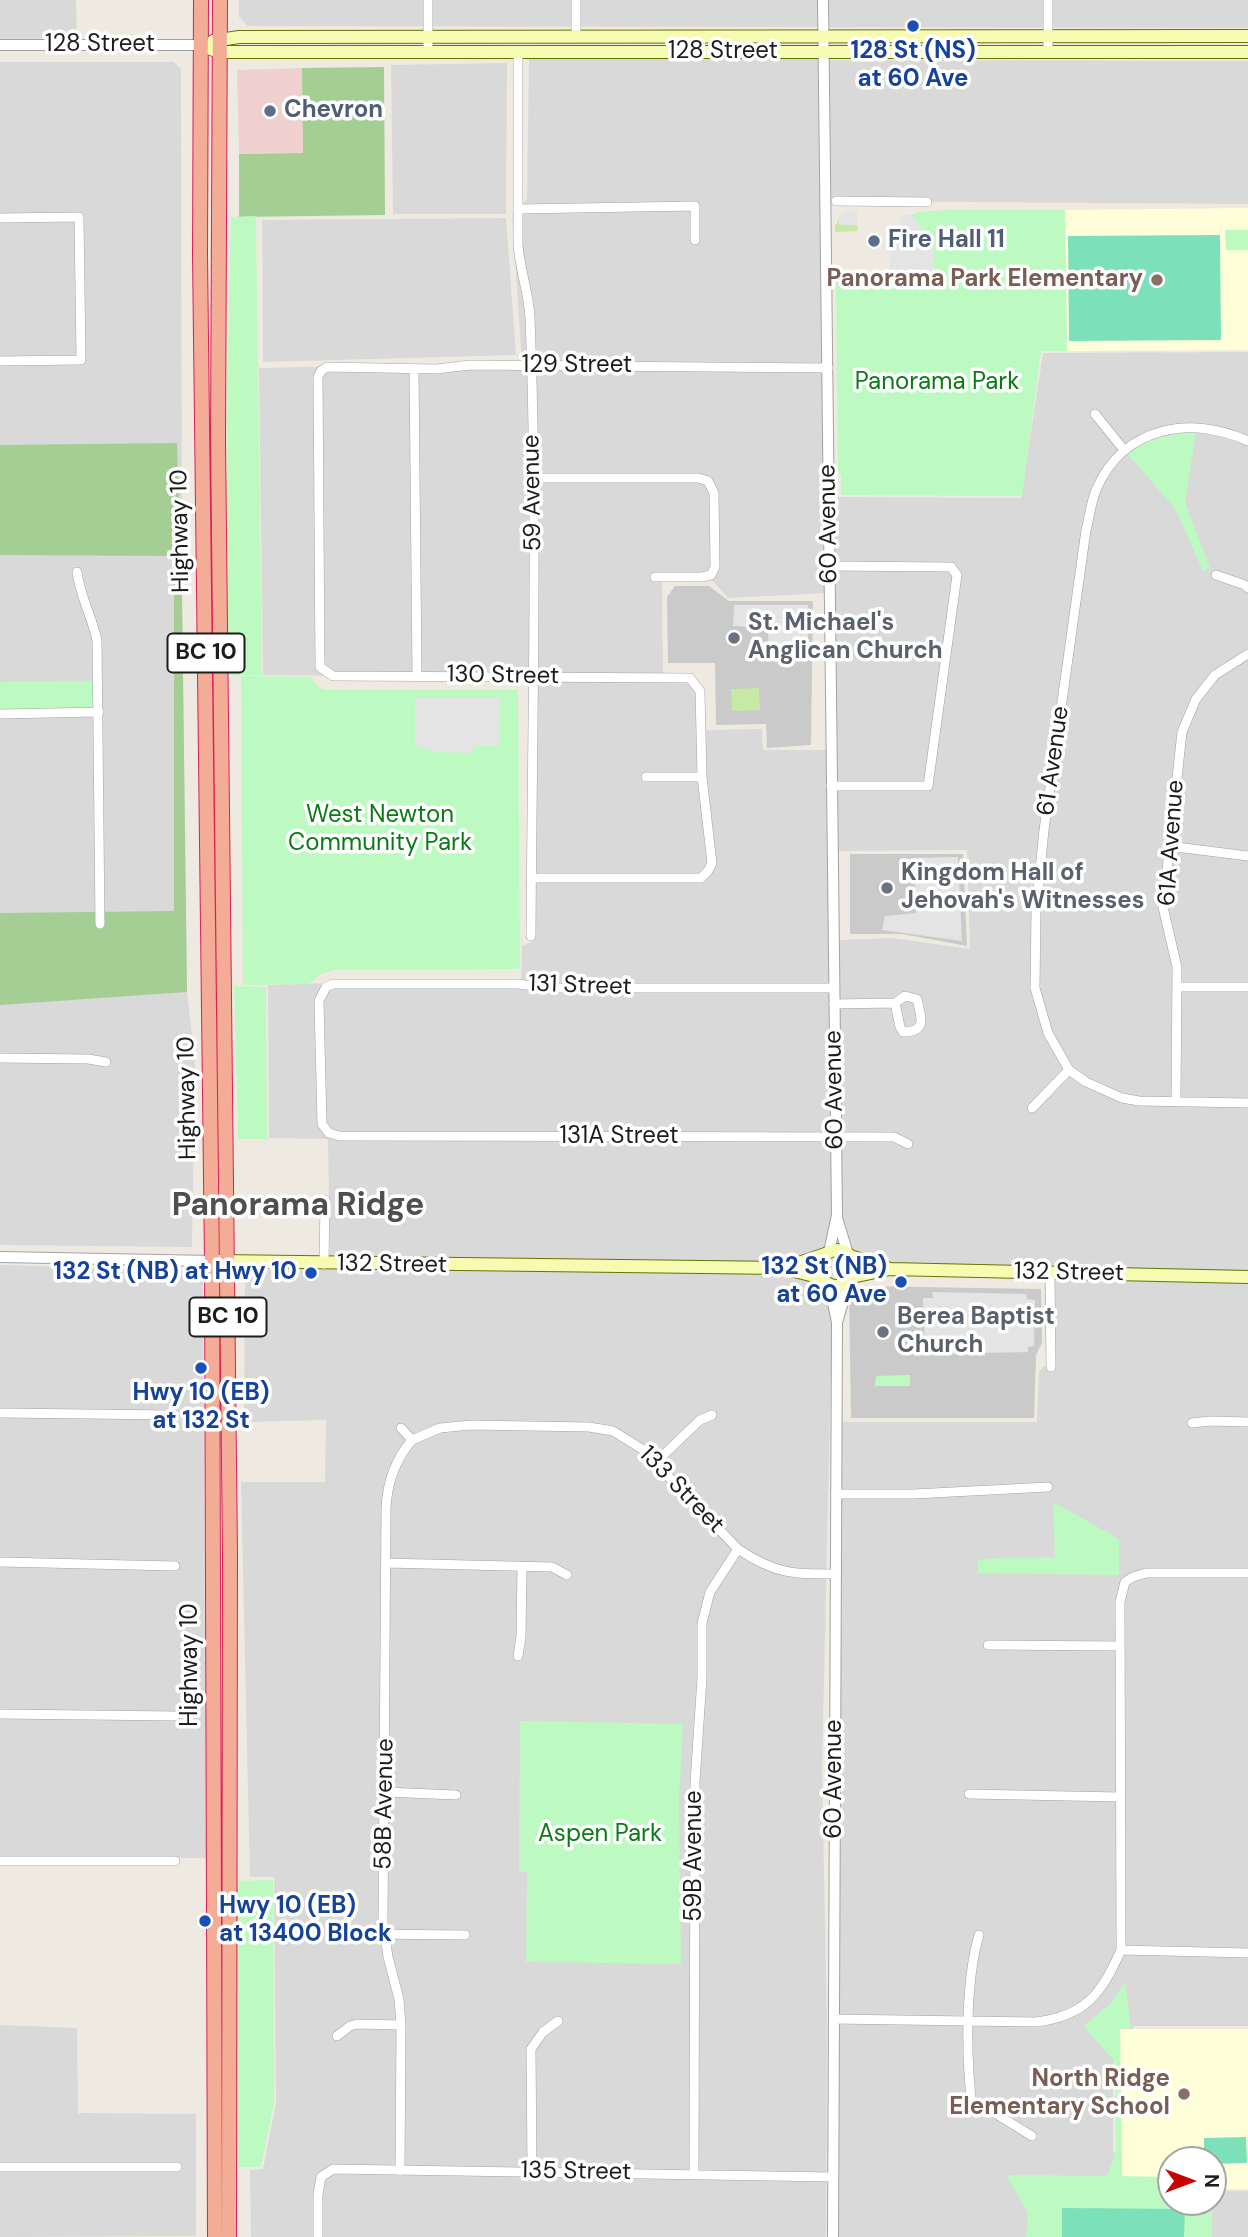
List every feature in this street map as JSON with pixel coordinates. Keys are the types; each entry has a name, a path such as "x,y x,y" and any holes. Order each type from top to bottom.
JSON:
{"highway":[{"name":"Highway 10","path":"201,0 200,254 220,1261 215,2237"},
{"name":"Highway 10","path":"220,0 220,1261 229,2237"}],"main road":[{"name":"128 Street","path":"219,46 239,37 1248,36"},
{"name":"128 Street","path":"199,45 428,52 1248,52"},
{"path":"839,1250 849,1255 855,1266 850,1279 839,1286 825,1281 819,1268 827,1253 839,1250"},
{"name":"132 Street","path":"783,1268 827,1253"},
{"name":"132 Street","path":"849,1255 890,1269"},
{"name":"132 Street","path":"220,1261 783,1268 825,1281"},
{"name":"132 Street","path":"850,1279 890,1269 1248,1277"}],"street":[{"path":"428,0 428,52"},
{"path":"576,0 576,36"},
{"name":"60 Avenue","path":"822,0 835,1137 837,1215 849,1255"},
{"path":"1048,0 1048,52"},
{"name":"128 Street","path":"0,45 199,45"},
{"name":"59 Avenue","path":"517,52 519,264 530,314 533,478 535,676 531,753 531,936"},
{"path":"836,201 927,202"},
{"path":"519,209 695,206 695,240"},
{"path":"0,218 79,217 81,360 0,361"},
{"name":"129 Street","path":"320,667 317,377 327,367 414,369 531,365 828,368"},
{"path":"414,369 417,676"},
{"path":"1095,414 1124,450 1169,428 1212,428 1248,441"},
{"name":"61 Avenue","path":"1069,1070 1048,1033 1035,988 1036,911 1044,830 1086,530 1096,489 1124,450"},
{"path":"533,478 698,478 708,481 714,493 715,567 711,575 655,578"},
{"path":"830,566 951,567 957,575 928,786 831,786"},
{"path":"77,572 97,640 100,923"},
{"path":"1216,575 1248,588"},
{"name":"61A Avenue","path":"1176,1101 1177,967 1163,906 1182,732 1196,699 1216,674 1248,654"},
{"name":"130 Street","path":"320,667 333,676 690,678 700,691 702,777"},
{"path":"0,714 99,712"},
{"path":"531,878 701,878 708,872 712,863 702,777 646,777"},
{"path":"1168,846 1248,856"},
{"name":"131 Street","path":"328,1133 320,1117 319,1001 326,987 342,984 519,984 547,988 834,988"},
{"path":"1177,987 1248,988"},
{"path":"834,1004 895,1003"},
{"path":"0,1058 88,1059 106,1062"},
{"path":"1032,1108 1069,1070 1086,1082 1122,1098 1248,1103"},
{"name":"131A Street","path":"328,1133 339,1136 894,1137 908,1144"},
{"path":"324,1264 325,1200"},
{"name":"60 Avenue","path":"827,1253 837,1215"},
{"name":"132 Street","path":"0,1257 220,1261"},
{"path":"1050,1273 1051,1367"},
{"name":"60 Avenue","path":"833,2237 837,1322 850,1279"},
{"name":"60 Avenue","path":"825,1281 837,1322"},
{"path":"0,1413 175,1415"},
{"path":"655,1463 700,1420 712,1415"},
{"path":"1192,1423 1248,1422"},
{"name":"133 Street","path":"412,1440 440,1428 457,1426 589,1427 613,1431 626,1437 655,1463 738,1549 763,1566 793,1573 836,1574"},
{"path":"401,1428 412,1440"},
{"name":"58B Avenue","path":"400,2171 401,2025 399,1998 384,1935 386,1563 388,1490 395,1465 412,1440"},
{"path":"836,1494 914,1494 1048,1487"},
{"name":"59B Avenue","path":"694,2173 695,1782 702,1678 702,1623 710,1592 738,1549"},
{"path":"0,1562 175,1566"},
{"path":"386,1563 552,1567 567,1575"},
{"path":"518,1656 521,1637 522,1567"},
{"path":"834,2019 1036,2022 1057,2020 1085,2006 1098,1994 1121,1950 1119,1646 1122,1588 1133,1577 1146,1573 1248,1573"},
{"path":"988,1645 1119,1646"},
{"path":"0,1714 175,1716"},
{"path":"385,1793 456,1795"},
{"path":"969,1794 1119,1797"},
{"path":"0,1861 175,1861"},
{"path":"334,1931 384,1935 465,1935"},
{"path":"979,1935 972,1959 969,2080 972,2106 993,2112 1032,2136"},
{"path":"1121,1950 1248,1953"},
{"path":"532,2171 531,2049 543,2032 558,2021"},
{"path":"337,2036 357,2024 401,2025"},
{"path":"0,2167 177,2167"},
{"name":"135 Street","path":"318,2237 321,2177 333,2169 833,2177"}],"shaded area":[{"path":"0,0 76,0 77,44 0,43"},
{"path":"239,0 1248,0 1248,28 248,26 239,17"},
{"path":"819,57 827,593 728,598 711,579 662,580 663,676 695,677 702,689 702,730 762,729 763,750 830,750 835,1268 330,1263 328,1139 269,1138 268,985 521,984 522,946 533,941 534,752 538,678 263,675 259,368 522,362 512,214 527,199 529,59"},
{"path":"825,60 1248,61 1248,204 826,201"},
{"path":"0,62 174,62 181,69 182,594 187,992 195,1061 192,1247 0,1245"},
{"path":"507,63 506,214 393,214 391,65"},
{"path":"302,68 303,153 239,154 237,70"},
{"name":"Panorama Park Elementary","path":"1248,208 1248,350 1067,351 1065,210"},
{"path":"857,211 857,225 839,225 839,217 844,212"},
{"path":"902,215 911,215 924,232 933,238 934,282 890,283 890,225 899,225"},
{"path":"506,218 516,355 263,362 262,220"},
{"path":"1248,352 1248,1274 840,1267 839,940 893,938 970,949 967,850 838,851 832,497 1021,498 1043,353"},
{"path":"675,586 709,586 729,601 813,601 811,745 767,748 766,724 716,725 715,663 668,663 667,597"},
{"path":"734,605 808,605 808,660 769,660 768,628 733,626"},
{"path":"415,698 500,698 499,746 473,746 473,753 434,752 415,745"},
{"path":"850,854 963,854 967,946 902,934 850,934"},
{"path":"958,857 962,941 882,930 885,916 916,913 914,858"},
{"path":"0,1265 186,1270 203,1275 206,1858 0,1858"},
{"path":"245,1270 833,1273 822,1769 827,2024 826,2237 251,2237 250,2170 263,2169 276,2103 274,1877 250,1877 241,1482 325,1482 326,1420 244,1422"},
{"path":"1044,1277 1248,1280 1248,2026 1134,2026 1113,2064 1113,2152 1157,2169 1157,2216 1227,2216 1227,2191 1248,2191 1248,2237 836,2237 841,1422 1037,1422 1039,1371 1046,1365"},
{"path":"855,1286 1041,1289 1042,1343 1036,1355 1034,1418 851,1418 849,1291"},
{"path":"932,1292 1026,1294 1027,1299 1035,1300 1034,1346 1028,1347 1028,1352 931,1354 932,1346 925,1346 923,1298 933,1298"},
{"path":"0,2025 77,2028 78,2113 196,2114 196,2236 0,2237"},
{"name":"North Ridge Elementary School","path":"1120,2029 1248,2029 1248,2189 1227,2189 1227,2146 1157,2146 1157,2177 1122,2177"}],"green space":[{"path":"384,67 385,215 239,217 239,154 303,153 302,68"},
{"name":"Panorama Park","path":"949,210 1065,210 1067,351 1041,351 1022,496 841,495 841,476 838,471 836,283 934,282 933,238 924,233 911,215"},
{"path":"256,216 262,675 228,675 227,384 231,217"},
{"path":"839,217 839,225 857,225 858,231 835,232"},
{"path":"1225,230 1248,230 1248,250 1226,250"},
{"name":"Panorama Park Elementary","path":"1220,235 1221,340 1069,341 1068,236"},
{"path":"868,272 868,283 836,283 840,279"},
{"path":"1196,431 1185,503 1210,567 1203,571 1176,510 1127,453 1149,439"},
{"path":"177,443 182,594 187,992 0,1005 0,913 174,911 174,556 0,555 0,445"},
{"name":"West Newton Community Park","path":"241,676 310,677 320,688 327,690 518,690 520,969 334,970 319,975 309,984 243,985"},
{"path":"95,681 95,710 0,713 0,682"},
{"path":"759,688 760,710 732,711 731,689"},
{"path":"234,986 266,987 267,1139 238,1139"},
{"path":"910,1375 910,1386 875,1386 876,1376"},
{"path":"1053,1502 1119,1539 1119,1575 978,1573 978,1560 1055,1557"},
{"name":"Aspen Park","path":"520,1721 683,1724 679,1799 681,1964 526,1962 527,1872 519,1872"},
{"path":"273,1880 274,2102 261,2167 235,2167 237,1881"},
{"path":"1125,1982 1131,2028 1120,2029 1122,2176 1157,2177 1157,2216 1212,2216 1212,2237 1026,2237 1028,2213 1006,2175 1107,2176 1116,2152 1115,2062 1083,2026 1110,2004"},
{"path":"1246,2137 1247,2163 1227,2164 1227,2146 1204,2146 1204,2138"},
{"path":"1062,2208 1157,2209 1157,2216 1185,2216 1184,2237 1062,2237"}],"place":[{"name":"128 St (NS) at 60 Ave","path":"913,26"},
{"name":"Chevron","path":"270,111"},
{"name":"Fire Hall 11","path":"874,241"},
{"name":"Panorama Park Elementary","path":"1157,280"},
{"name":"St. Michael's Anglican Church","path":"734,638"},
{"name":"Kingdom Hall of Jehovah's Witnesses","path":"887,888"},
{"name":"132 St (NB) at Hwy 10","path":"311,1273"},
{"name":"132 St (NB) at 60 Ave","path":"901,1282"},
{"name":"Berea Baptist Church","path":"883,1332"},
{"name":"Hwy 10 (EB) at 132 St","path":"201,1368"},
{"name":"Hwy 10 (EB) at 13400 Block","path":"205,1921"},
{"name":"North Ridge Elementary School","path":"1184,2094"}],"district":[{"name":"Panorama Ridge","path":"298,1207"}]}
